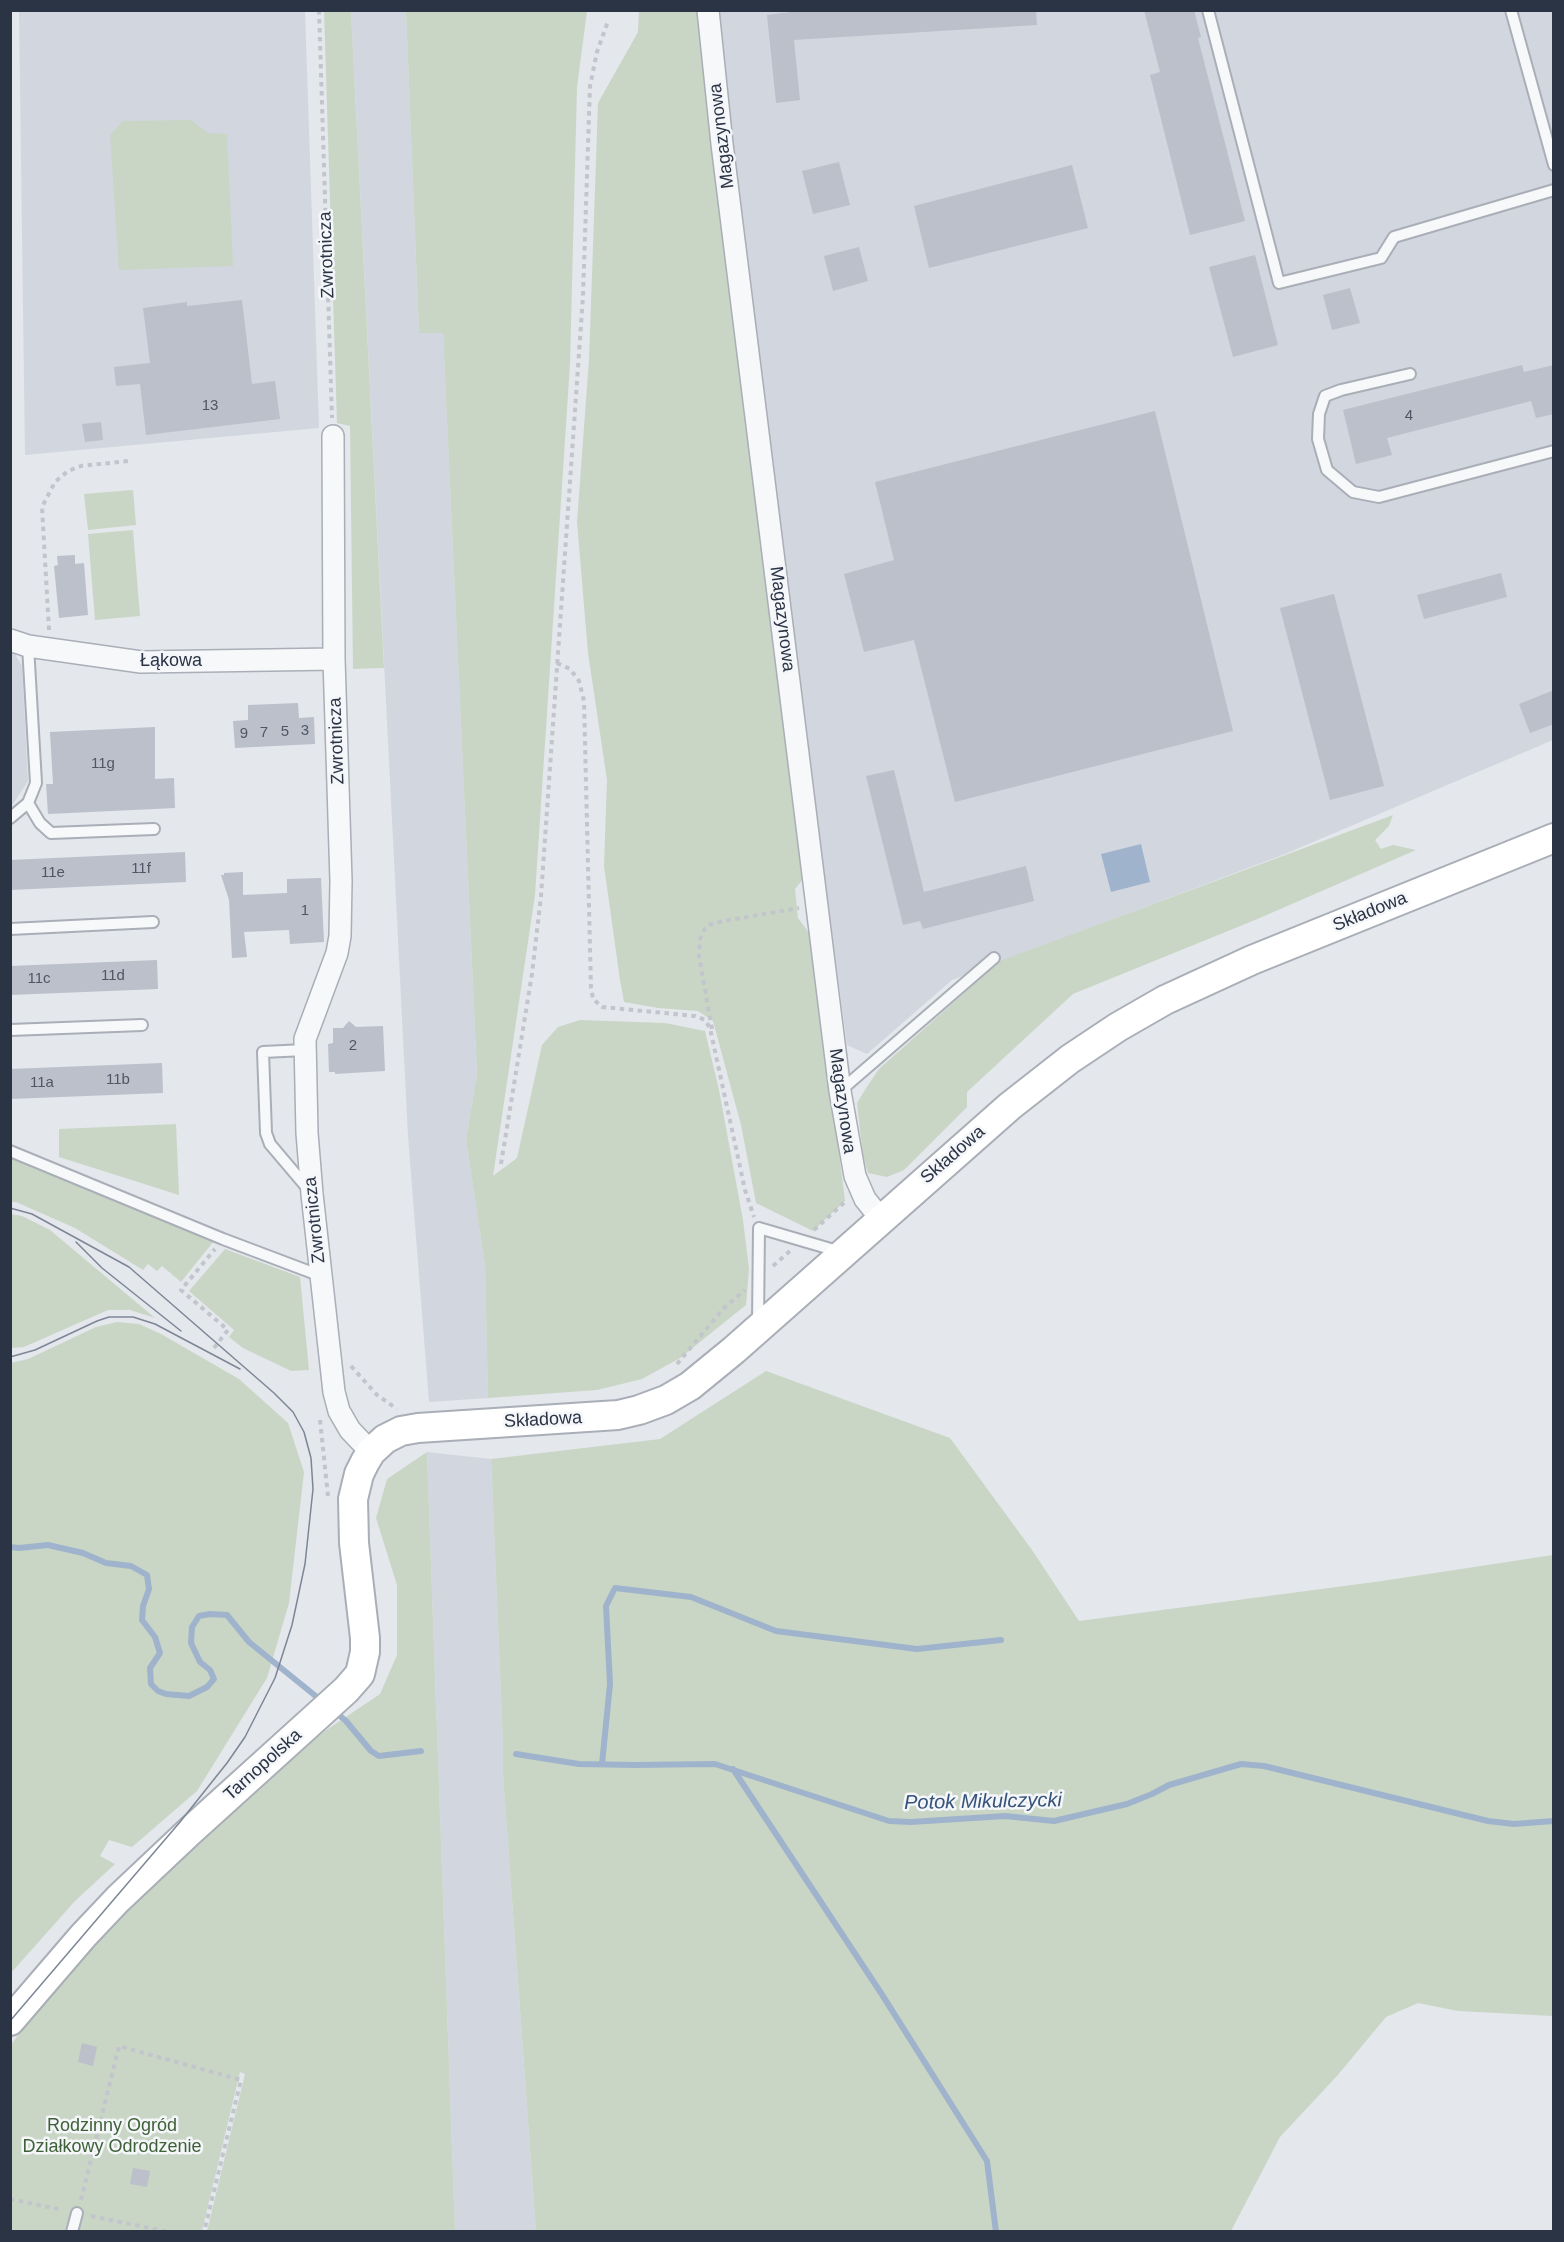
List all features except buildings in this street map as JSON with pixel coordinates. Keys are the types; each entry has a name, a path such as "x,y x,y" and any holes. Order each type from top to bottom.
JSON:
{"main road":[{"name":"Składowa","path":"370,1452 393,1434 410,1429 589,1418 639,1410 666,1400 690,1386 1031,1089 1094,1042 1146,1011 1252,960 1554,838"},
{"name":"Tarnopolska","path":"10,2021 82,1936 118,1899 312,1722 360,1674 365,1652 364,1621 352,1499 359,1473 370,1452"}],"street":[{"name":"Magazynowa","path":"708,10 722,144 840,1091 851,1163 859,1188 881,1219"},
{"name":"Zwrotnicza","path":"333,436 334,660 342,880 340,936 337,953 308,1026 305,1050 307,1133 330,1369 339,1411 350,1430 370,1452"},
{"name":"Łąkowa","path":"19,643 141,662 334,660"}],"lane":[{"path":"1208,10 1279,283 1381,258 1394,237 1554,190"},
{"path":"1511,10 1554,165"},
{"path":"1410,374 1325,396 1319,414 1318,439 1327,470 1353,492 1379,497 1554,451"},
{"path":"10,818 28,803 36,783 19,643"},
{"path":"28,803 40,824 51,833 154,829"},
{"path":"10,928 153,922"},
{"path":"840,1091 994,958"},
{"path":"10,1030 142,1025"},
{"path":"305,1050 263,1052 266,1133 270,1144 312,1194"},
{"path":"10,1151 223,1239 321,1276"},
{"path":"757,1329 759,1228 842,1252"},
{"path":"72,2232 77,2213"}],"path":[{"name":"Zwrotnicza","path":"319,10 333,436"},
{"path":"501,1164 532,974 538,919 582,307 590,87 597,52 608,21"},
{"path":"50,649 42,507 55,482 68,471 81,466 128,461"},
{"path":"557,663 570,669 579,681 584,701 593,999 602,1007 695,1016 705,1020 714,1038"},
{"path":"759,1228 745,1190 699,956 700,939 704,930 711,924 817,905"},
{"path":"668,1369 676,1365 723,1309 859,1188"},
{"path":"214,1348 228,1330 181,1290 223,1239"},
{"path":"330,1369 353,1365 377,1395 401,1411"},
{"path":"320,1419 329,1503"},
{"path":"77,2213 119,2046 241,2080 204,2232"}],"shaded area":[{"path":"19,11 305,11 319,428 25,455"},
{"path":"351,11 406,11 419,333 443,332 477,1074 466,1140 485,1265 488,1398 429,1402 408,1136"},
{"path":"718,11 1553,11 1553,740 1285,854 952,980 867,1054 847,1045 772,481"},
{"path":"11,653 15,654 22,666 28,781 11,807"},
{"path":"427,1452 491,1459 503,1775 536,2231 455,2231"}],"green space":[{"path":"324,11 351,11 384,668 353,669 350,426 337,423"},
{"path":"406,11 587,11 577,87 570,364 535,895 493,1176 517,1158 542,1045 558,1027 580,1020 665,1023 705,1031 719,1090 743,1220 749,1269 746,1305 680,1358 642,1379 597,1390 488,1398 485,1265 466,1140 477,1074 443,333 419,333"},
{"path":"639,11 700,11 716,180 804,878 795,889 798,918 812,937 845,1201 813,1231 756,1203 741,1125 713,1021 698,1011 658,1008 624,1002 620,980 604,866 607,780 588,653 577,522 589,360 598,103 638,32"},
{"path":"191,120 208,133 227,134 233,266 119,270 110,135 123,121"},
{"path":"133,490 136,525 88,530 84,494"},
{"path":"133,530 140,616 95,620 88,534"},
{"path":"1393,815 1389,826 1375,840 1381,849 1393,845 1416,850 1255,920 1073,994 967,1092 967,1107 904,1170 887,1177 868,1173 863,1156 857,1103 868,1085 879,1069 1000,961"},
{"path":"176,1124 179,1195 59,1157 59,1129"},
{"path":"11,1159 214,1241 181,1282 162,1266 157,1271 148,1264 143,1270 75,1228 16,1202 11,1202"},
{"path":"11,1214 22,1216 50,1230 155,1318 130,1310 108,1310 24,1347 11,1348"},
{"path":"225,1249 300,1277 309,1370 291,1371 243,1348 229,1337 234,1330 189,1291"},
{"path":"117,1322 139,1324 161,1334 239,1379 288,1423 304,1472 289,1603 267,1678 197,1791 132,1847 109,1840 100,1856 115,1864 75,1901 11,1973 11,1363 28,1359 96,1327"},
{"path":"766,1371 950,1438 1032,1550 1079,1621 1382,1581 1553,1555 1553,2016 1458,2011 1418,2003 1386,2017 1337,2076 1280,2137 1231,2231 536,2231 503,1775 491,1459 660,1439"},
{"name":"Rodzinny Ogród Działkowy Odrodzenie","path":"427,1452 455,2231 207,2231 245,2074 240,2072 202,2231 11,2231 10,2046 31,2018 146,1886 260,1782 325,1731 380,1694 397,1655 397,1585 376,1518 387,1479"}],"water":[{"path":"1141,844 1150,882 1111,892 1101,854"}],"waterway":[{"name":"Potok Mikulczycki","path":"10,1547 48,1545 83,1553 106,1563 131,1566 147,1575 149,1589 143,1606 142,1620 155,1637 160,1653 150,1668 151,1684 158,1691 189,1696 207,1687 214,1679 210,1670 200,1662 191,1643 192,1627 199,1616 227,1615 249,1642 323,1702"},
{"path":"602,1764 610,1684 606,1606 615,1588 691,1597 776,1631 917,1649 1001,1640"},
{"name":"Potok Mikulczycki","path":"333,1710 346,1721 371,1751 379,1756 421,1751"},
{"name":"Potok Mikulczycki","path":"516,1754 579,1764 715,1764 889,1821 911,1822 1005,1816 1054,1821 1127,1804 1169,1785 1241,1764 1264,1766 1488,1821 1514,1824 1554,1821"},
{"path":"733,1769 881,1993 987,2161 996,2232"}],"tram line":[{"path":"10,1208 32,1214 129,1267 274,1393 293,1412 304,1432 311,1458 313,1489 305,1564 292,1625 275,1678 245,1737 180,1822 10,2021"},
{"path":"76,1242 102,1268 181,1331"},
{"path":"10,1357 35,1350 109,1317 133,1317 155,1324 240,1369"}]}
